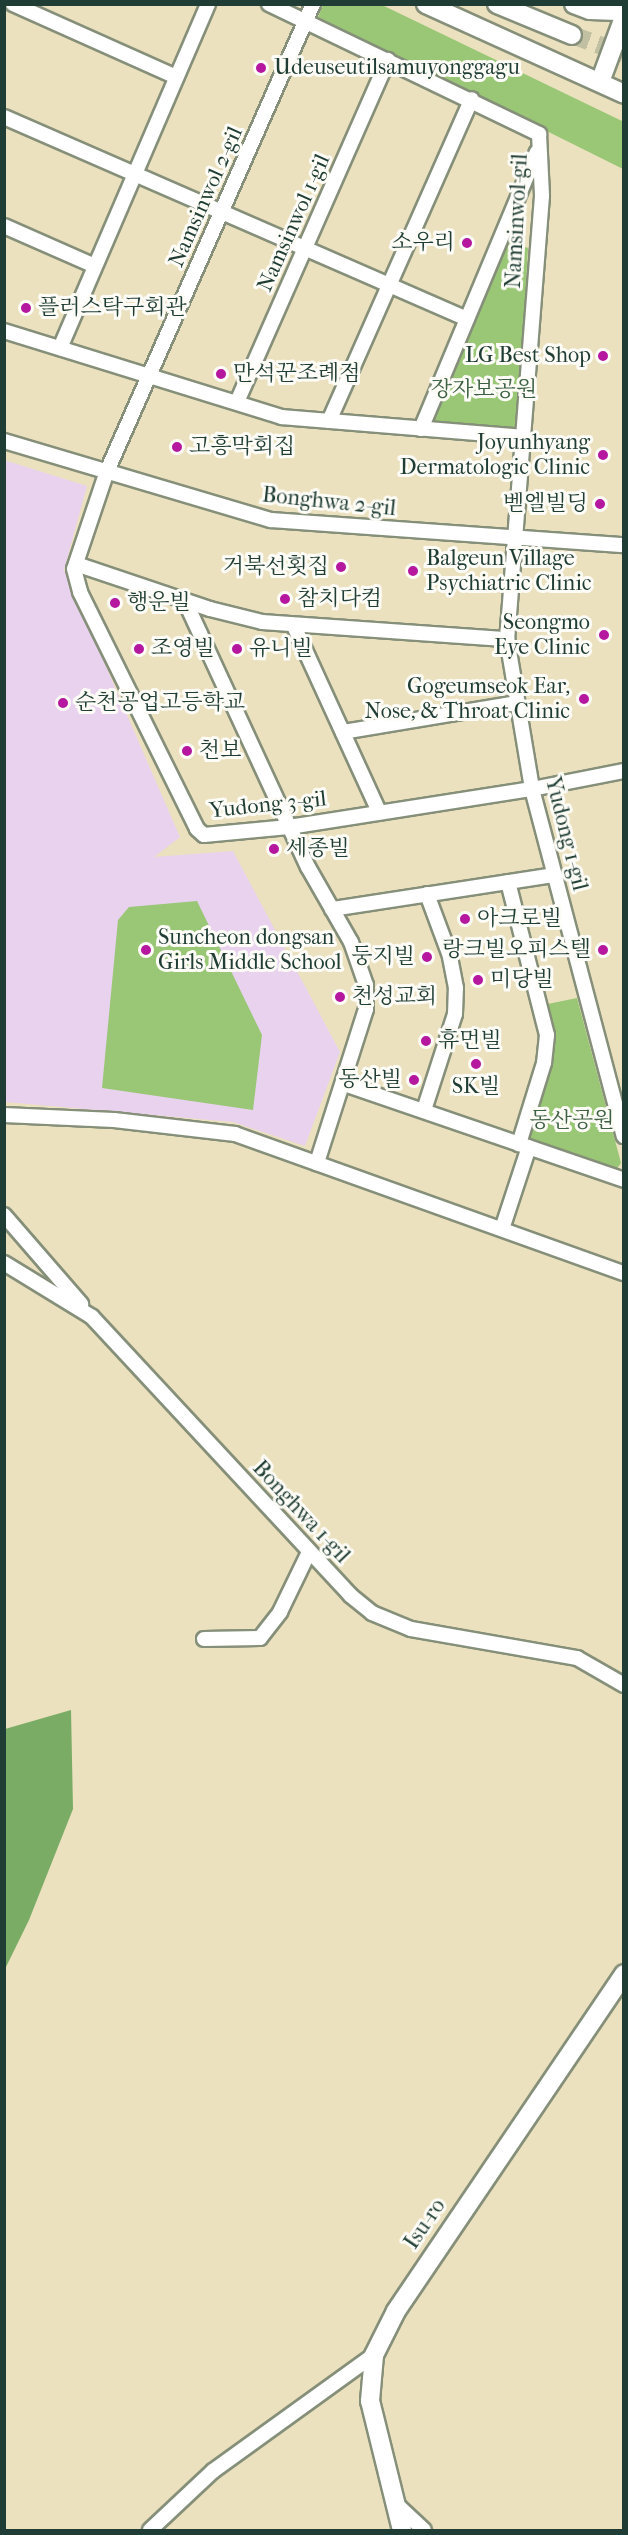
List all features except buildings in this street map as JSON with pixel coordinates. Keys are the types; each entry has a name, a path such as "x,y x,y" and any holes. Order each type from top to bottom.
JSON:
{"main road":[{"path":"426,4 624,94"},
{"path":"497,4 572,35"},
{"path":"582,7 623,21 603,74"},
{"path":"582,7 624,11"},
{"path":"571,70 603,74 624,80"},
{"name":"Isu-ro","path":"402,2530 370,2401 374,2355 396,2311 624,1974"}],"street":[{"path":"13,4 176,77"},
{"path":"60,348 208,4"},
{"name":"Namsinwol-gil","path":"269,4 472,99 539,134 542,196 515,537"},
{"name":"Namsinwol 2-gil","path":"107,471 313,4"},
{"name":"Namsinwol 1-gil","path":"237,402 388,60"},
{"path":"329,421 387,284 472,99"},
{"path":"4,117 467,319"},
{"path":"421,429 536,162 539,134"},
{"path":"4,226 95,267"},
{"path":"4,331 282,417 524,437"},
{"name":"Bonghwa 2-gil","path":"4,441 271,520 624,545"},
{"name":"Yudong 3-gil","path":"107,471 76,564 80,592 196,828 204,835 289,826 532,789 624,771"},
{"name":"Yudong 1-gil","path":"515,537 507,639 532,789 624,1136"},
{"path":"76,564 185,601 252,619 294,626 507,639"},
{"path":"185,601 289,826 351,942 366,985 366,1010 317,1163"},
{"path":"294,626 379,812"},
{"path":"343,732 517,703"},
{"path":"332,909 554,875"},
{"path":"502,1229 544,1063 547,1035 508,882"},
{"path":"424,1110 455,1014 456,988 450,956 426,894"},
{"path":"344,1084 624,1180"},
{"path":"4,1115 114,1120 235,1134 624,1273"},
{"path":"4,1215 92,1317"},
{"name":"Bonghwa 1-gil","path":"4,1263 92,1317 309,1552 350,1595 372,1613 411,1629 578,1658 624,1685"},
{"path":"204,1639 260,1638 280,1612 309,1552"},
{"path":"150,2530 213,2471 374,2355"},
{"path":"396,2504 424,2530"}],"shaded area":[{"name":"Suncheon dongsan Girls Middle School","path":"4,460 87,486 64,570 180,837 154,857 233,851 340,1052 305,1146 233,1122 5,1102"}],"green space":[{"path":"323,5 382,5 622,121 623,169 318,17"},
{"name":"장자보공원","path":"508,241 528,248 518,429 432,422"},
{"path":"197,901 262,1035 253,1110 102,1088 118,920 129,907"},
{"name":"동산공원","path":"577,998 621,1163 614,1173 528,1144 544,1076 543,1005"},
{"path":"71,1710 73,1809 29,1920 5,1969 5,1729"}],"tunnel":[{"path":"572,35 624,54"}],"place":[{"name":"Udeuseutilsamuyonggagu","path":"261,68"},
{"name":"소우리","path":"467,243"},
{"name":"플러스탁구회관","path":"26,308"},
{"name":"LG Best Shop","path":"603,356"},
{"name":"만석꾼조례점","path":"221,374"},
{"name":"고흥막회집","path":"177,447"},
{"name":"Joyunhyang Dermatologic Clinic","path":"603,455"},
{"name":"벧엘빌딩","path":"600,504"},
{"name":"거북선횟집","path":"341,567"},
{"name":"Balgeun Village Psychiatric Clinic","path":"413,571"},
{"name":"참치다컴","path":"285,599"},
{"name":"행운빌","path":"115,603"},
{"name":"Seongmo Eye Clinic","path":"604,635"},
{"name":"조영빌","path":"139,649"},
{"name":"유니빌","path":"237,649"},
{"name":"Gogeumseok Ear, Nose, & Throat Clinic","path":"584,699"},
{"name":"순천공업고등학교","path":"63,703"},
{"name":"천보","path":"187,751"},
{"name":"세종빌","path":"274,849"},
{"name":"아크로빌","path":"465,919"},
{"name":"Suncheon dongsan Girls Middle School","path":"146,950"},
{"name":"랑크빌오피스텔","path":"603,950"},
{"name":"둥지빌","path":"427,957"},
{"name":"미당빌","path":"478,980"},
{"name":"천성교회","path":"340,997"},
{"name":"휴먼빌","path":"426,1041"},
{"name":"SK빌","path":"476,1064"},
{"name":"동산빌","path":"414,1080"}]}
